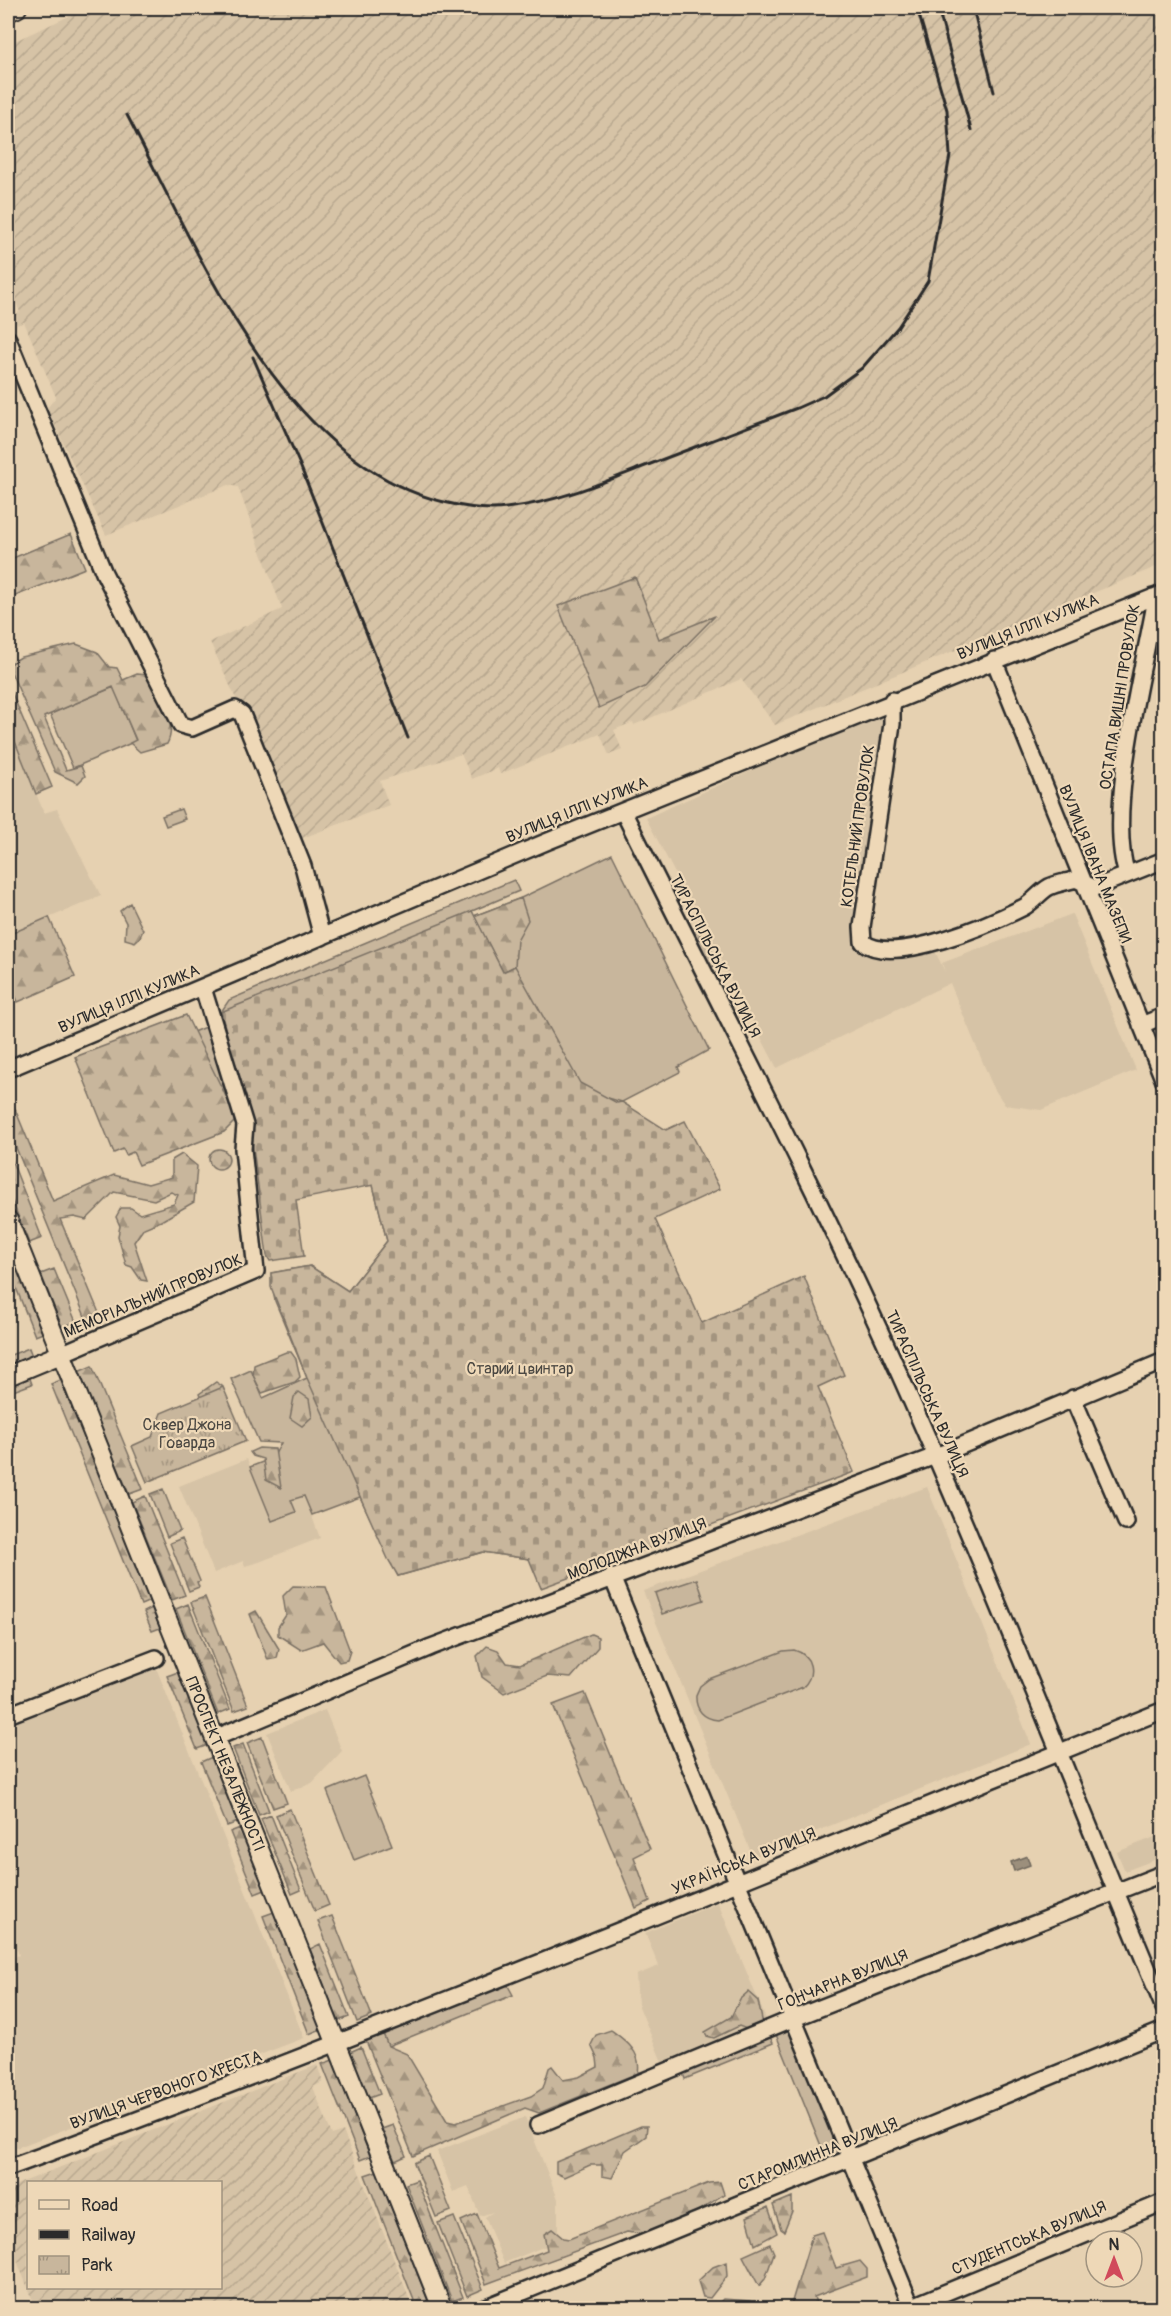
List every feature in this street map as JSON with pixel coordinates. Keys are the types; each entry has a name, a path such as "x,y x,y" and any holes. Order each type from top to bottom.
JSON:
{"main road":[{"path":"8,12 17,8"},
{"name":"ПРОСПЕКТ НЕЗАЛЕЖНОСТІ","path":"8,1220 442,2308"},
{"path":"8,1376 61,1354"}],"street":[{"path":"8,339 104,573 181,725 192,728 235,709 242,714 303,866 322,937"},
{"name":"ВУЛИЦЯ ІЛЛІ КУЛИКА","path":"8,1069 622,811 892,700 1158,595"},
{"name":"ОСТАПА ВИШНІ ПРОВУЛОК","path":"1127,874 1123,860 1122,800 1158,595"},
{"name":"ВУЛИЦЯ ІВАНА МАЗЕПИ","path":"994,660 1164,1081"},
{"name":"КОТЕЛЬНИЙ ПРОВУЛОК","path":"892,700 892,724 862,927 863,942 876,948 897,950 934,943 1025,906 1049,888 1076,879 1084,883"},
{"name":"ТИРАСПІЛЬСЬКА ВУЛИЦЯ","path":"622,811 849,1266 935,1455 1164,2008"},
{"path":"1084,883 1094,888 1164,860"},
{"name":"МЕМОРІАЛЬНИЙ ПРОВУЛОК","path":"61,1354 256,1271 243,1149 245,1125 203,988"},
{"path":"1141,1025 1164,1016"},
{"name":"МОЛОДІЖНА ВУЛИЦЯ","path":"215,1738 431,1647 935,1455 1164,1361"},
{"path":"1073,1398 1126,1522"},
{"path":"612,1577 911,2308"},
{"path":"8,1715 156,1658"},
{"name":"УКРАЇНСЬКА ВУЛИЦЯ","path":"337,2045 1164,1710"},
{"name":"ГОНЧАРНА ВУЛИЦЯ","path":"538,2125 792,2019 1164,1873"},
{"name":"СТАРОМЛИННА ВУЛИЦЯ","path":"484,2308 851,2160 1164,2030"},
{"name":"ВУЛИЦЯ ЧЕРВОНОГО ХРЕСТА","path":"8,2168 337,2045"},
{"name":"СТУДЕНТСЬКА ВУЛИЦЯ","path":"911,2308 1164,2202"}],"shaded area":[{"path":"87,8 1163,8 1163,564 775,725 741,679 634,725 633,722 614,730 622,750 609,755 600,734 500,774 498,768 472,779 461,754 380,781 389,805 300,839 248,704 237,701 210,642 282,609 238,487 228,485 106,535 47,408 56,397 24,322 17,325 13,315 20,312 8,283 8,44"},
{"path":"884,711 856,941 862,953 896,956 933,947 945,972 942,963 1072,914 1136,1070 1041,1110 1005,1105 993,1087 950,983 777,1068 646,818"},
{"path":"8,724 44,813 57,809 101,896 8,935"},
{"path":"247,1459 262,1496 295,1512 291,1500 304,1495 320,1538 259,1562 245,1566 243,1561 214,1573 179,1486"},
{"path":"927,1487 1031,1744 753,1857 643,1591"},
{"path":"155,1665 304,2038 8,2151 8,1960 19,1955 8,1925 8,1722"},
{"path":"325,1710 342,1751 312,1783 291,1791 267,1733"},
{"path":"1155,1837 1162,1857 1125,1871 1117,1852"},
{"path":"718,1903 766,2019 662,2062 638,2004 636,1975 659,1966 645,1933"},
{"path":"317,2065 323,2082 313,2087 332,2135 343,2131 413,2308 36,2308 28,2289 222,2289 222,2181 27,2181 27,2286 8,2239 8,2188"},
{"path":"525,2117 558,2199 558,2241 504,2263 485,2217 493,2212 480,2216 468,2186 453,2192 437,2151"}],"green space":[{"path":"71,534 85,568 8,599 8,560"},
{"path":"635,577 659,639 715,616 645,687 599,708 558,606"},
{"path":"76,644 97,652 109,667 117,668 123,680 137,674 147,675 166,709 170,727 167,744 140,752 130,743 136,740 113,687 44,717 66,770 81,766 85,776 78,783 55,772 11,672 11,663 21,657"},
{"path":"8,684 52,787 36,794 8,724"},
{"path":"114,687 136,741 73,768 50,714"},
{"path":"181,809 185,819 166,826 162,816"},
{"name":"Старий цвинтар","path":"612,854 709,1050 678,1067 680,1072 622,1102 608,1098 529,1559 483,1552 398,1576 360,1497 312,1515 304,1496 291,1500 296,1512 272,1521 250,1467 273,1458 281,1443 259,1442 231,1379 251,1370 263,1398 307,1378 275,1301 271,1273 310,1266 348,1291 387,1241 373,1185 366,1186 250,1124 221,1012 229,1000 514,880 519,891 472,911 474,916 521,898"},
{"path":"521,898 528,920 517,940 515,966 503,972 474,916"},
{"path":"130,903 143,930 135,942 125,939 126,923 120,911"},
{"name":"Старий цвинтар","path":"472,911 503,972 515,966 580,1083 617,1103 622,1102 666,1130 685,1121 720,1189 655,1219 702,1323 804,1276 844,1375 818,1387 854,1472 541,1588 529,1559 483,1552 398,1576 388,1559 307,1378 271,1287 271,1273 310,1266 348,1291 387,1241 373,1185 296,1200 304,1256 270,1261 267,1256 250,1124 221,1012"},
{"path":"49,917 75,977 18,1002 8,978 8,935"},
{"path":"700,926 718,964 706,970 688,932"},
{"path":"186,1015 237,1119 224,1132 139,1165 133,1152 126,1155 123,1149 114,1153 75,1057"},
{"path":"210,1025 237,1119 193,1032"},
{"path":"8,1092 53,1201 114,1175 148,1184 172,1177 172,1160 182,1154 197,1166 194,1202 144,1228 134,1242 147,1281 141,1280 132,1267 126,1265 118,1236 120,1226 116,1217 121,1208 131,1208 140,1214 174,1204 178,1195 171,1192 154,1200 114,1192 86,1220 74,1217 60,1219 99,1313 86,1319 8,1128"},
{"path":"219,1149 226,1152 229,1159 226,1166 219,1169 212,1166 209,1159 212,1152"},
{"path":"8,1151 42,1238 29,1243 8,1191"},
{"path":"8,1245 43,1333 35,1336 8,1267"},
{"path":"54,1269 76,1322 62,1327 41,1274"},
{"path":"29,1348 32,1356 8,1365 8,1356"},
{"path":"291,1352 296,1359 300,1377 295,1382 262,1393 253,1375 254,1365"},
{"path":"92,1366 143,1489 129,1494 78,1372"},
{"path":"29,1376 32,1384 8,1393 8,1385"},
{"path":"61,1380 150,1601 141,1605 51,1384"},
{"path":"216,1382 222,1386 223,1394 202,1401 199,1394"},
{"name":"Сквер Джона Говарда","path":"223,1387 246,1441 147,1482 132,1446 152,1437 161,1413"},
{"path":"299,1392 309,1399 312,1417 302,1426 290,1418 294,1397"},
{"path":"259,1448 275,1449 281,1488 266,1480 263,1459 253,1456 250,1452"},
{"path":"163,1489 180,1531 167,1537 150,1494"},
{"path":"145,1496 185,1595 172,1600 132,1502"},
{"path":"182,1538 200,1581 197,1582 199,1587 189,1591 170,1543"},
{"path":"697,1579 704,1600 662,1614 655,1593"},
{"path":"293,1586 326,1587 350,1651 347,1660 339,1662 323,1642 301,1650 278,1635 278,1627 286,1615 283,1596"},
{"path":"205,1597 248,1706 234,1711 191,1602"},
{"path":"188,1604 230,1709 218,1714 176,1609"},
{"path":"152,1608 160,1628 152,1631 144,1612"},
{"path":"256,1611 279,1649 277,1658 268,1660 250,1614"},
{"path":"591,1634 598,1637 598,1647 571,1678 547,1676 504,1693 482,1677 477,1656 487,1646 498,1650 507,1663 520,1665"},
{"path":"794,1650 805,1656 810,1666 810,1676 803,1687 718,1720 701,1713 696,1695 700,1686 709,1679 783,1651"},
{"path":"178,1672 208,1745 197,1749 167,1676"},
{"path":"585,1693 650,1849 634,1857 650,1901 636,1908 553,1705"},
{"path":"262,1737 287,1803 273,1808 247,1743"},
{"path":"243,1744 269,1811 259,1815 233,1748"},
{"path":"212,1757 238,1822 227,1826 201,1762"},
{"path":"364,1776 392,1845 354,1860 327,1791"},
{"path":"290,1809 329,1905 315,1911 276,1815"},
{"path":"271,1815 301,1890 292,1894 261,1819"},
{"path":"240,1828 265,1890 255,1894 230,1832"},
{"path":"274,1912 321,2029 309,2034 263,1916"},
{"path":"332,1916 372,2016 357,2022 318,1921"},
{"path":"320,1944 349,2017 338,2021 310,1949"},
{"path":"507,1984 513,1995 388,2046 383,2034"},
{"path":"748,1992 758,2001 763,2024 749,2030 739,2026 714,2038 707,2036 705,2032 731,2017 740,1999"},
{"path":"790,2027 841,2150 841,2154 828,2163 775,2032"},
{"path":"611,2030 632,2048 638,2059 638,2073 539,2113 525,2108 413,2156 366,2041 383,2034 388,2046 407,2054 447,2121 456,2123 531,2096 543,2088 549,2068 552,2066 563,2080 579,2077 598,2067 591,2045 596,2035"},
{"path":"769,2035 773,2043 685,2079 682,2071"},
{"path":"361,2047 380,2094 369,2098 350,2052"},
{"path":"333,2060 370,2156 360,2160 322,2064"},
{"path":"393,2125 406,2156 395,2161 382,2129"},
{"path":"641,2126 647,2126 646,2136 625,2151 612,2178 602,2176 602,2165 590,2165 564,2177 556,2173 556,2162"},
{"path":"429,2156 451,2211 436,2217 414,2163"},
{"path":"377,2171 431,2308 417,2308 365,2175"},
{"path":"417,2180 463,2297 452,2301 406,2184"},
{"path":"720,2182 724,2194 664,2227 638,2233 627,2232 486,2284 461,2221 477,2214 499,2268 547,2250 544,2234 552,2229 563,2238 569,2239 709,2183"},
{"path":"792,2197 792,2211 784,2231 781,2229 773,2205"},
{"path":"768,2207 777,2233 755,2245 747,2217"},
{"path":"454,2217 483,2289 467,2296 438,2223"},
{"path":"822,2232 836,2268 860,2261 867,2269 867,2277 814,2297 818,2308 790,2308 812,2235"},
{"path":"770,2244 774,2253 765,2279 759,2286 743,2256"},
{"path":"726,2262 727,2276 710,2298 703,2297 698,2281 713,2267"},
{"path":"723,2299 750,2301 753,2308 714,2308"}],"water":[{"path":"1027,1856 1030,1865 1014,1871 1011,1862"}],"railway":[{"path":"127,115 183,227 215,286 251,344 291,398 336,444 387,480 444,502 483,509 523,506 591,487 824,396 862,368 898,327 928,281 950,155 947,110 917,8"},
{"path":"938,8 971,130"},
{"path":"973,8 994,92"},
{"path":"253,357 300,465 408,738"}]}
